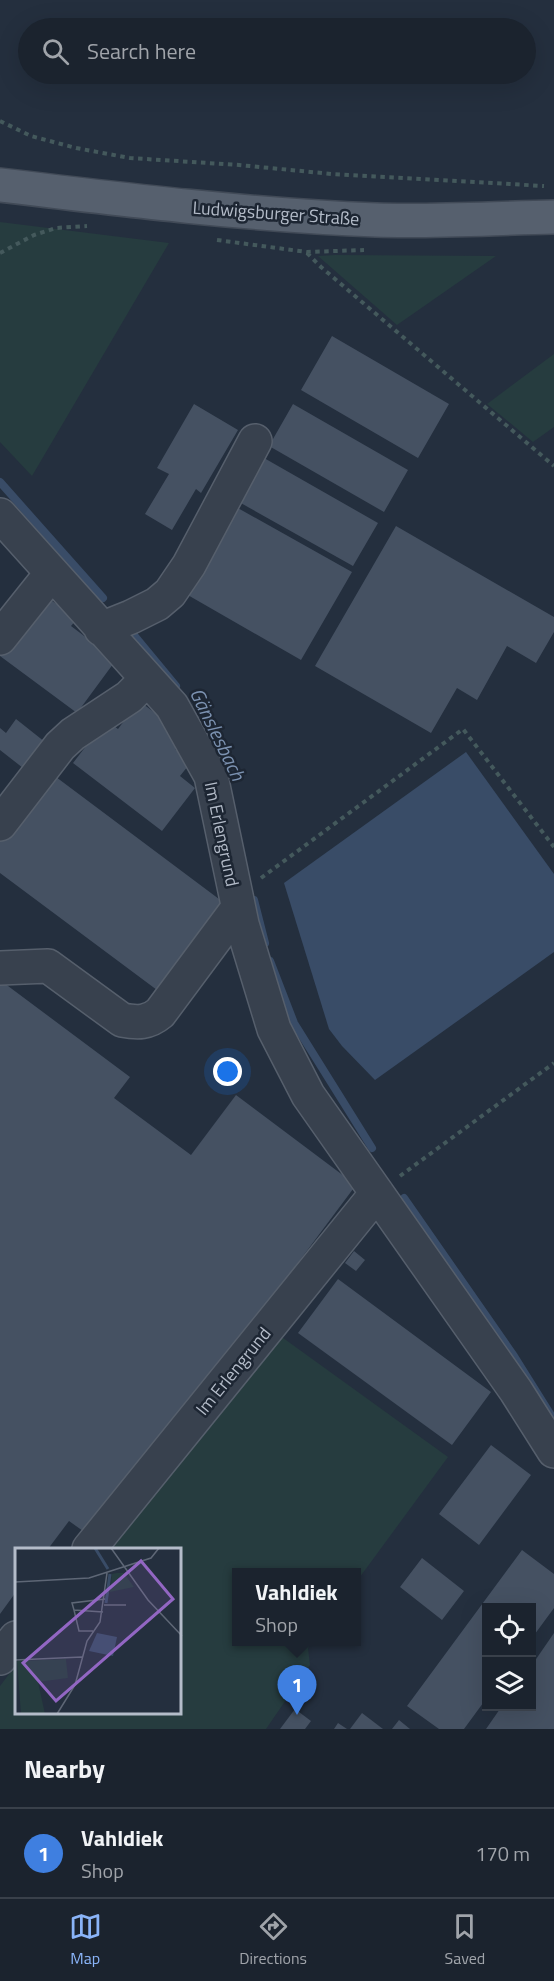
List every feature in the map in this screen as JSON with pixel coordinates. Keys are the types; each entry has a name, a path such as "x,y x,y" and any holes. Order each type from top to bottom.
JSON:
{"main road":[{"name":"Ludwigsburger Straße","path":"0,185 156,203 378,220 553,202"}],"lane":[{"path":"101,629 157,604 170,593 189,565 255,441"},
{"name":"Im Erlengrund","path":"0,515 172,706 211,776 237,902 274,1029 308,1095 516,1391 554,1451"},
{"path":"0,638 51,574"},
{"path":"0,824 60,746 73,734 129,697 147,679"},
{"path":"0,968 48,966 122,1020 137,1023 151,1020 160,1013 237,902"},
{"name":"Im Erlengrund","path":"90,1548 377,1193"},
{"path":"0,1658 15,1639"}],"path":[{"path":"0,121 31,136 76,148 130,158 332,174 553,202"},
{"path":"307,252 321,267 554,466"},
{"path":"237,902 463,729 554,847"},
{"path":"377,1193 554,1063"}],"green space":[{"path":"0,222 169,243 32,476 0,442"},
{"path":"318,256 496,256 397,325"},
{"path":"554,354 554,427 533,442 487,404"},
{"path":"279,1335 448,1457 361,1576 361,1568 232,1568 232,1646 309,1646 310,1665 266,1729 0,1729 0,1686 15,1666 15,1714 182,1714 182,1548 110,1548"}],"water":[{"path":"466,752 554,874 554,952 375,1080 329,1029 284,883"}],"building":[{"path":"332,336 449,404 418,458 301,390"},
{"path":"194,404 238,430 201,493 196,489 172,530 145,514 169,474 157,468"},
{"path":"293,404 408,470 384,512 269,446"},
{"path":"264,458 378,523 353,566 239,502"},
{"path":"236,507 352,572 301,660 186,594"},
{"path":"396,526 554,617 554,632 536,663 507,646 477,700 457,688 431,733 315,666"},
{"path":"44,595 77,619 71,626 116,660 77,713 0,656"},
{"path":"139,701 170,724 165,730 181,743 175,749 192,761 180,776 195,788 162,831 73,763 106,720 118,729"},
{"path":"16,719 45,742 23,768 0,750 0,728 6,733"},
{"path":"48,771 227,905 161,993 0,873 0,835"},
{"path":"0,980 130,1077 114,1098 191,1155 236,1095 356,1185 156,1453 90,1536 69,1521 49,1548 15,1548 15,1593 0,1614"},
{"path":"354,1251 365,1260 356,1271 345,1263"},
{"path":"338,1279 491,1392 452,1445 298,1333"},
{"path":"491,1445 531,1475 479,1545 439,1514"},
{"path":"522,1550 554,1574 554,1608 536,1633 536,1603 483,1603"},
{"path":"422,1558 464,1591 442,1620 400,1587"},
{"path":"482,1604 482,1704 464,1729 439,1729 407,1706"},
{"path":"554,1633 554,1729 486,1729 499,1711 536,1711 536,1659"},
{"path":"295,1709 311,1721 305,1729 280,1729"},
{"path":"362,1713 383,1729 350,1729"},
{"path":"399,1720 410,1729 392,1729"},
{"path":"338,1723 347,1729 334,1729"}],"waterway":[{"path":"0,482 103,598"},
{"name":"Gänslesbach","path":"128,628 176,686"},
{"path":"254,900 265,943"},
{"path":"270,961 294,1023 372,1148"},
{"path":"404,1198 514,1356 554,1420"}],"place":[{"name":"Vahldiek","path":"297,1715"}]}
